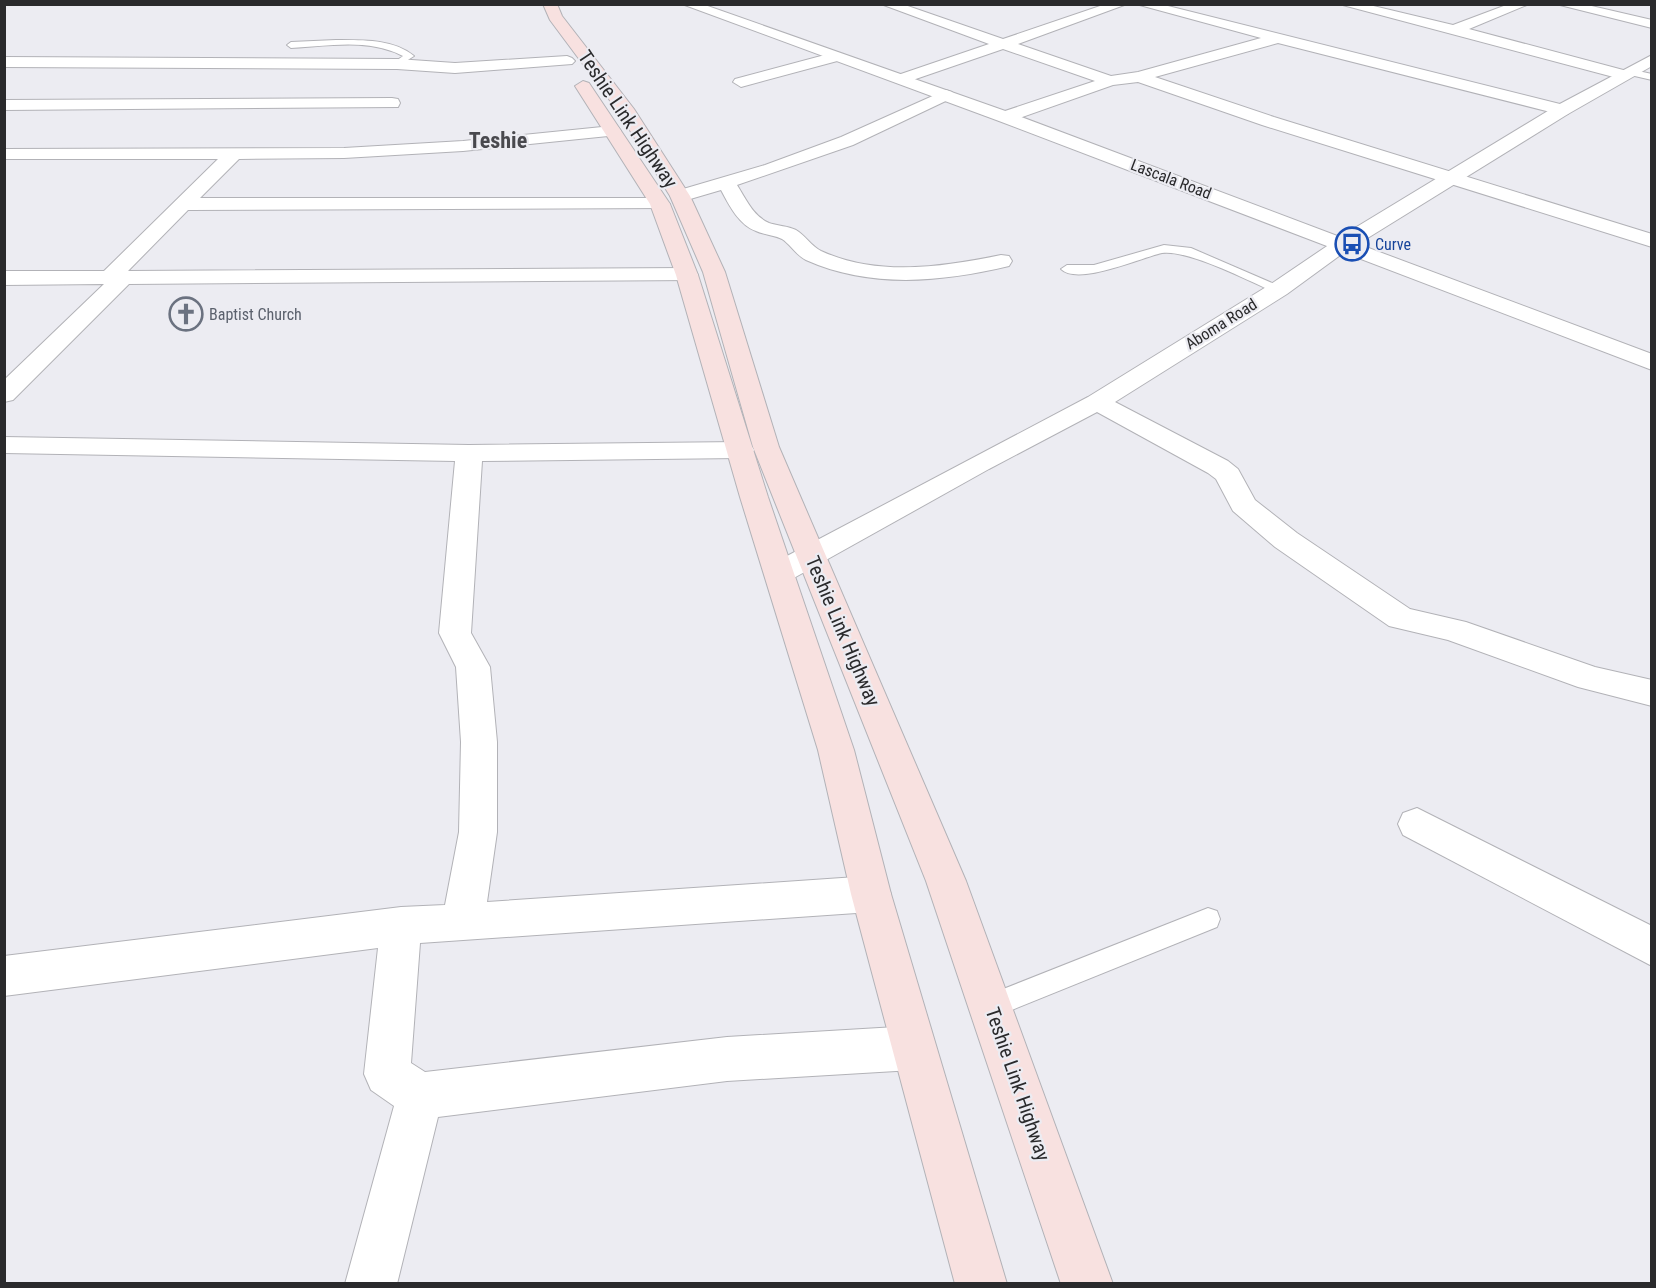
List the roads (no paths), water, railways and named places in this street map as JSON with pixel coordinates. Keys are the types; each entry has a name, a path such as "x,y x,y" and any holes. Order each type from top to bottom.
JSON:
{"main road":[{"name":"Teshie Link Highway","path":"529,4 612,131 670,200 687,275 740,450 942,870 992,1006 1087,1284"},
{"name":"Teshie Link Highway","path":"550,4 555,16 628,113 670,200 714,272 766,447 796,563 836,750 871,894 981,1284"}],"street":[{"name":"Lascala Road","path":"688,4 1005,117 1652,363"},
{"path":"887,4 1110,81"},
{"path":"901,79 1121,4"},
{"path":"1142,4 1562,110"},
{"path":"1345,4 1454,29 1625,73"},
{"path":"1454,29 1523,4"},
{"path":"1562,4 1652,24"},
{"path":"1005,117 1110,81 1139,77 1278,38"},
{"path":"741,82 836,57"},
{"name":"Aboma Road","path":"796,563 1097,402 1279,289 1343,244 1451,176 1652,58"},
{"path":"4,62 397,64 455,68 567,61"},
{"path":"14,80 41,62"},
{"path":"376,120 425,66"},
{"path":"1139,77 1268,121 1451,176 1652,241"},
{"path":"186,204 670,200 772,169 847,141 945,95"},
{"path":"4,105 392,103"},
{"path":"4,154 344,153 463,146 612,131"},
{"path":"344,153 360,136"},
{"path":"4,395 235,152"},
{"path":"725,182 746,216 759,226 789,236 810,254 837,265 888,276 956,271 1001,261"},
{"path":"4,278 687,275"},
{"path":"1097,402 1218,467 1228,475 1243,505 1286,540 1400,618 1454,630 1590,678 1652,693"},
{"path":"4,445 469,453 740,450"},
{"path":"463,922 478,832 478,742 473,667 455,633 469,453"},
{"path":"1417,824 1652,946"},
{"path":"4,976 401,926 871,894"},
{"path":"401,926 387,1074 420,1096 716,1059 834,1049 913,1047"},
{"path":"370,1284 420,1096"}],"lane":[{"path":"291,45 356,43 398,49 410,56 397,64"},
{"path":"1625,73 1652,77"},
{"path":"1067,269 1095,269 1164,249 1187,251 1279,289"},
{"path":"992,1006 1208,919"}],"place":[{"name":"Curve","path":"1352,244"},
{"name":"Baptist Church","path":"186,314"}],"district":[{"name":"Teshie","path":"498,140"}]}
